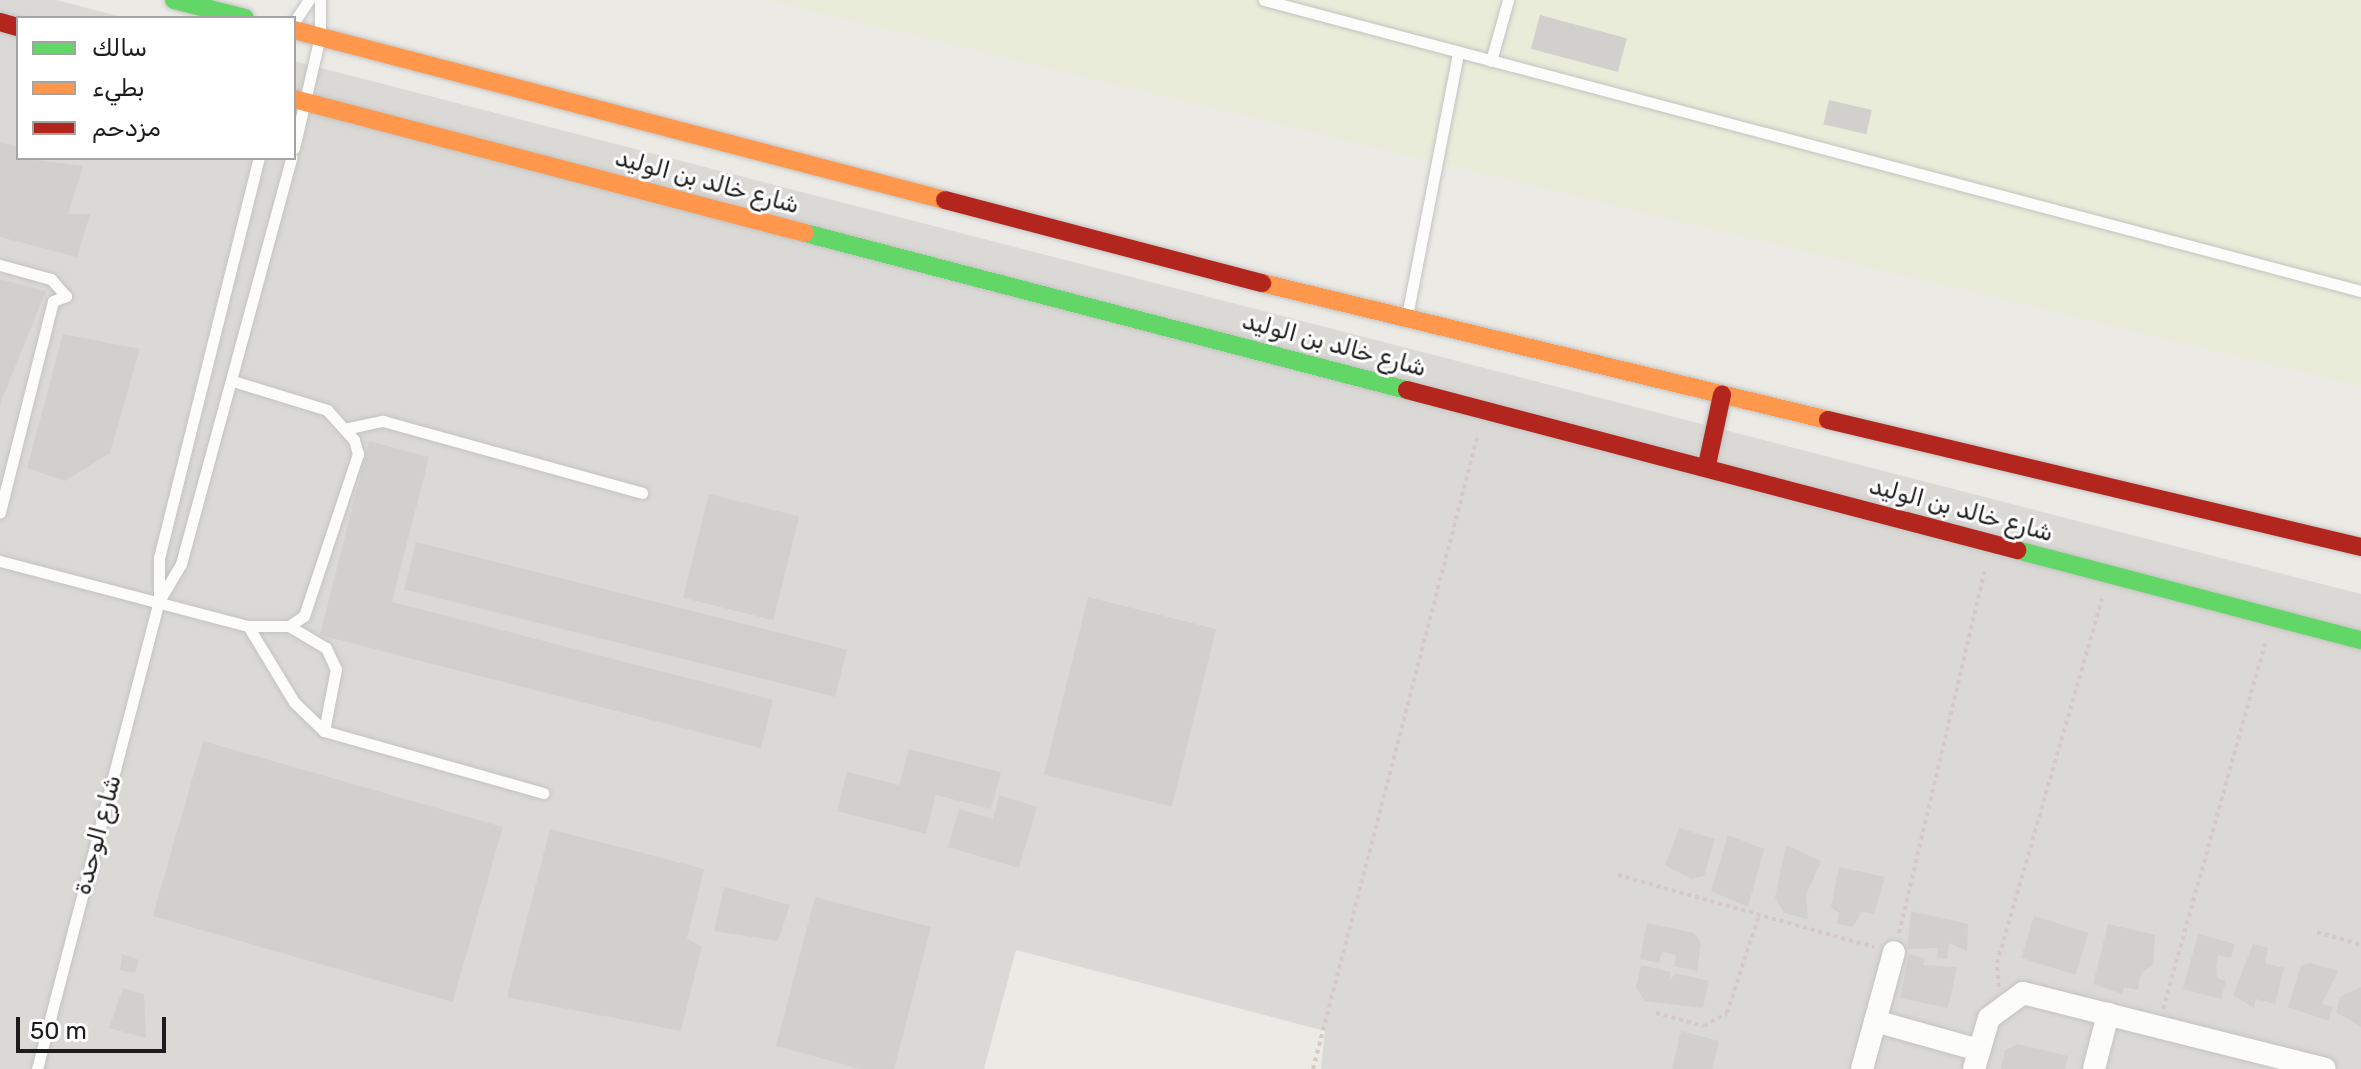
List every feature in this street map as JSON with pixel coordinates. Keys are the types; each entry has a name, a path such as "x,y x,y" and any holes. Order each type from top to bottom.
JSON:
{"main road":[{"path":"174,0 237,16"},
{"name":"شارع خالد بن الوليد","path":"296,30 1406,320 2361,547"},
{"name":"شارع خالد بن الوليد","path":"300,100 1707,465 1991,544 2361,640"},
{"path":"1707,465 1722,395"}],"street":[{"path":"1862,1069 1894,952"},
{"path":"1875,1021 1977,1060 1989,1018 2009,998 2023,993 2325,1069"},
{"path":"2094,1069 2108,1014"}],"lane":[{"path":"296,19 309,0"},
{"path":"296,132 300,100 320,36 320,0"},
{"path":"1264,0 2361,291"},
{"path":"1491,61 1508,0"},
{"path":"1406,320 1458,53"},
{"name":"شارع الوحدة","path":"37,1069 159,601 159,558 258,160"},
{"name":"شارع الوحدة","path":"159,601 181,564 290,160"},
{"path":"0,265 51,279 66,296 53,301 0,512"},
{"path":"233,381 327,410 349,428 358,454 315,600 289,626"},
{"path":"349,428 383,421 642,493"},
{"path":"0,561 248,626 289,626 326,648 336,669 324,731"},
{"path":"248,626 294,702 324,731 543,793"}],"path":[{"path":"1313,1069 1485,409"},
{"path":"1618,875 1894,952 1991,544"},
{"path":"2009,998 1995,976 1997,963 2109,575"},
{"path":"2158,1027 2272,617"},
{"path":"1656,1013 1704,1026 1727,1013 1759,915"},
{"path":"2317,932 2361,945"}],"shaded area":[{"path":"0,0 56,0 118,16 16,16 16,160 296,160 296,62 2361,594 2361,1069 1321,1069 1325,1031 1016,950 984,1069 0,1069"}],"green space":[{"path":"768,0 2361,0 2361,386"}],"building":[{"path":"1540,15 1627,38 1618,72 1531,49"},
{"path":"1829,100 1872,110 1866,134 1823,124"},
{"path":"0,142 16,146 16,160 83,166 68,214 90,214 77,257 0,237"},
{"path":"0,279 46,291 0,404"},
{"path":"63,334 140,349 110,453 65,481 27,468"},
{"path":"369,441 429,457 392,602 773,700 761,748 320,635"},
{"path":"709,494 799,516 773,620 683,598"},
{"path":"416,542 847,649 835,697 404,590"},
{"path":"1088,597 1216,629 1172,806 1044,775"},
{"path":"203,741 503,827 453,1002 153,916"},
{"path":"909,749 1001,772 991,809 936,795 926,834 837,811 847,772 899,785"},
{"path":"999,795 1037,807 1019,868 948,847 959,809 993,819"},
{"path":"1679,828 1715,839 1704,876 1691,879 1665,865"},
{"path":"550,829 704,869 687,938 702,947 681,1031 507,997"},
{"path":"1728,835 1764,849 1748,907 1711,891"},
{"path":"1786,845 1821,861 1806,895 1808,919 1784,913 1775,897"},
{"path":"1839,867 1885,877 1874,914 1862,912 1853,927 1837,924 1839,913 1831,907"},
{"path":"724,887 790,905 778,941 714,931"},
{"path":"815,897 931,927 894,1069 861,1069 776,1046"},
{"path":"1911,911 1968,924 1967,951 1949,943 1947,959 1937,957 1938,948 1907,949"},
{"path":"2034,916 2089,933 2076,975 2021,958"},
{"path":"1647,923 1694,933 1701,942 1697,971 1674,966 1676,955 1662,952 1659,963 1640,959"},
{"path":"2108,924 2155,935 2153,965 2141,973 2138,990 2124,987 2122,994 2093,984"},
{"path":"2198,934 2235,944 2231,958 2218,955 2217,978 2226,981 2221,999 2183,989"},
{"path":"2253,944 2268,948 2265,963 2284,968 2275,1004 2256,999 2254,1008 2233,995"},
{"path":"122,954 139,960 135,973 120,970"},
{"path":"1909,954 1925,958 1923,965 1957,967 1948,1008 1900,998"},
{"path":"2310,963 2338,971 2322,1004 2332,1007 2329,1021 2288,1007 2301,965"},
{"path":"1641,965 1671,972 1669,982 1675,973 1709,981 1703,1008 1645,1001 1636,988"},
{"path":"2361,987 2361,1027 2336,1012 2340,997"},
{"path":"123,988 144,994 146,1038 109,1028"},
{"path":"1681,1031 1719,1041 1712,1069 1672,1069"},
{"path":"2018,1044 2068,1056 2065,1069 2001,1069 2005,1050"}],"traffic: fast":[{"path":"174,0 237,16"},
{"path":"805,233 1407,390"},
{"path":"2017,550 2361,640"}],"traffic: slow":[{"path":"296,31 945,200"},
{"path":"296,100 805,233"},
{"path":"1262,283 1828,420"}],"traffic: jam":[{"path":"0,22 16,26"},
{"path":"945,200 1262,283"},
{"path":"1407,390 2017,550"},
{"path":"1707,465 1722,395"},
{"path":"1828,420 2361,547"}]}
